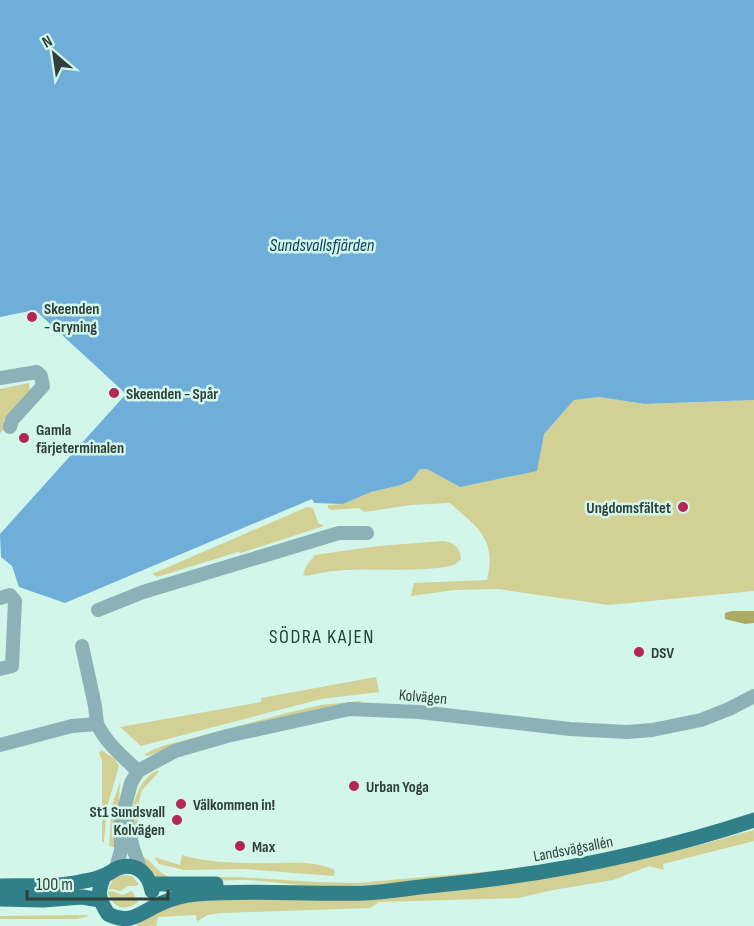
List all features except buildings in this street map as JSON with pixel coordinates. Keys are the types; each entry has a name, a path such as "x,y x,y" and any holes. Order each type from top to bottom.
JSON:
{"main road":[{"name":"Landsvägsallén","path":"128,921 162,902 188,895 230,892 309,894 367,892 498,879 639,854 754,820"},
{"path":"0,886 60,885 110,872 133,867 141,871 151,884 152,895 149,905 128,921 108,914 100,900 99,888 110,872"},
{"name":"Landsvägsallén","path":"151,884 394,890"},
{"path":"0,899 43,900 82,897 100,900"}],"street":[{"path":"0,378 37,372 41,376 42,386 12,420 10,427"},
{"path":"98,610 142,592 339,533 367,533"},
{"path":"0,598 10,595 15,601 12,666 0,669"},
{"path":"82,646 97,724 117,753 138,771 127,797 121,823 121,850 110,872"},
{"name":"Kolvägen","path":"138,771 168,754 204,742 350,709 419,712 570,729 627,732 652,730 691,722 729,709 754,696"},
{"path":"0,746 63,728 97,724"},
{"path":"124,815 141,871"}],"shaded area":[{"path":"29,383 30,391 3,421 8,425 0,433 0,389"},
{"path":"599,397 645,404 754,400 754,591 608,605 498,589 454,590 411,596 414,583 487,580 489,554 487,544 477,528 450,503 411,505 365,512 359,508 331,510 328,508 328,505 343,504 371,492 401,485 412,480 420,469 427,469 460,487 544,434 574,400"},
{"path":"307,507 313,508 318,523 324,526 157,577 152,574"},
{"path":"444,541 458,549 461,559 453,565 414,570 361,569 303,575 306,566 315,555 378,546"},
{"path":"754,611 754,623 745,624 725,619 725,613"},
{"path":"376,677 379,692 321,699 141,746 120,727 261,702 261,698"},
{"path":"361,701 179,745 148,756 144,755 166,745 291,712 321,705"},
{"path":"101,750 115,759 119,766 107,807 104,842 102,842 102,760 99,753"},
{"path":"158,770 159,772 142,790 137,810 139,834 137,838 132,820 135,800 144,782"},
{"path":"120,782 117,848 109,846 112,805"},
{"path":"754,830 754,841 663,864 664,870 649,866 613,880 518,898 379,902 370,908 221,913 207,915 197,922 196,915 158,917 156,926 136,926 137,923 182,901 453,891 562,875 692,847"},
{"path":"182,855 228,862 306,863 335,870 334,876 245,869 184,870 159,864 154,857 180,865"},
{"path":"143,857 169,877 238,877 357,883 546,864 546,866 407,882 323,886 246,880 162,878 150,873"},
{"path":"122,875 132,876 139,884 128,886 120,891 108,890 113,879"},
{"path":"112,891 122,895 132,891 138,902 128,907 120,907 110,897 108,892"},
{"path":"0,916 89,916 77,919 0,919"}],"water":[{"name":"Sundsvallsfjärden","path":"0,0 754,0 754,400 645,404 599,397 574,400 544,434 537,471 460,487 427,469 420,469 412,480 401,485 371,492 343,504 314,503 312,499 65,603 19,587 12,566 1,557 0,534 126,394 35,310 0,317"}],"place":[{"name":"Skeenden - Gryning","path":"32,317"},
{"name":"Skeenden - Spår","path":"114,393"},
{"name":"Gamla färjeterminalen","path":"24,438"},
{"name":"Ungdomsfältet","path":"683,507"},
{"name":"DSV","path":"639,652"},
{"name":"Urban Yoga","path":"354,786"},
{"name":"Välkommen in!","path":"181,804"},
{"name":"St1 Sundsvall Kolvägen","path":"177,820"},
{"name":"Max","path":"240,846"}],"district":[{"name":"SÖDRA KAJEN","path":"322,636"}]}
